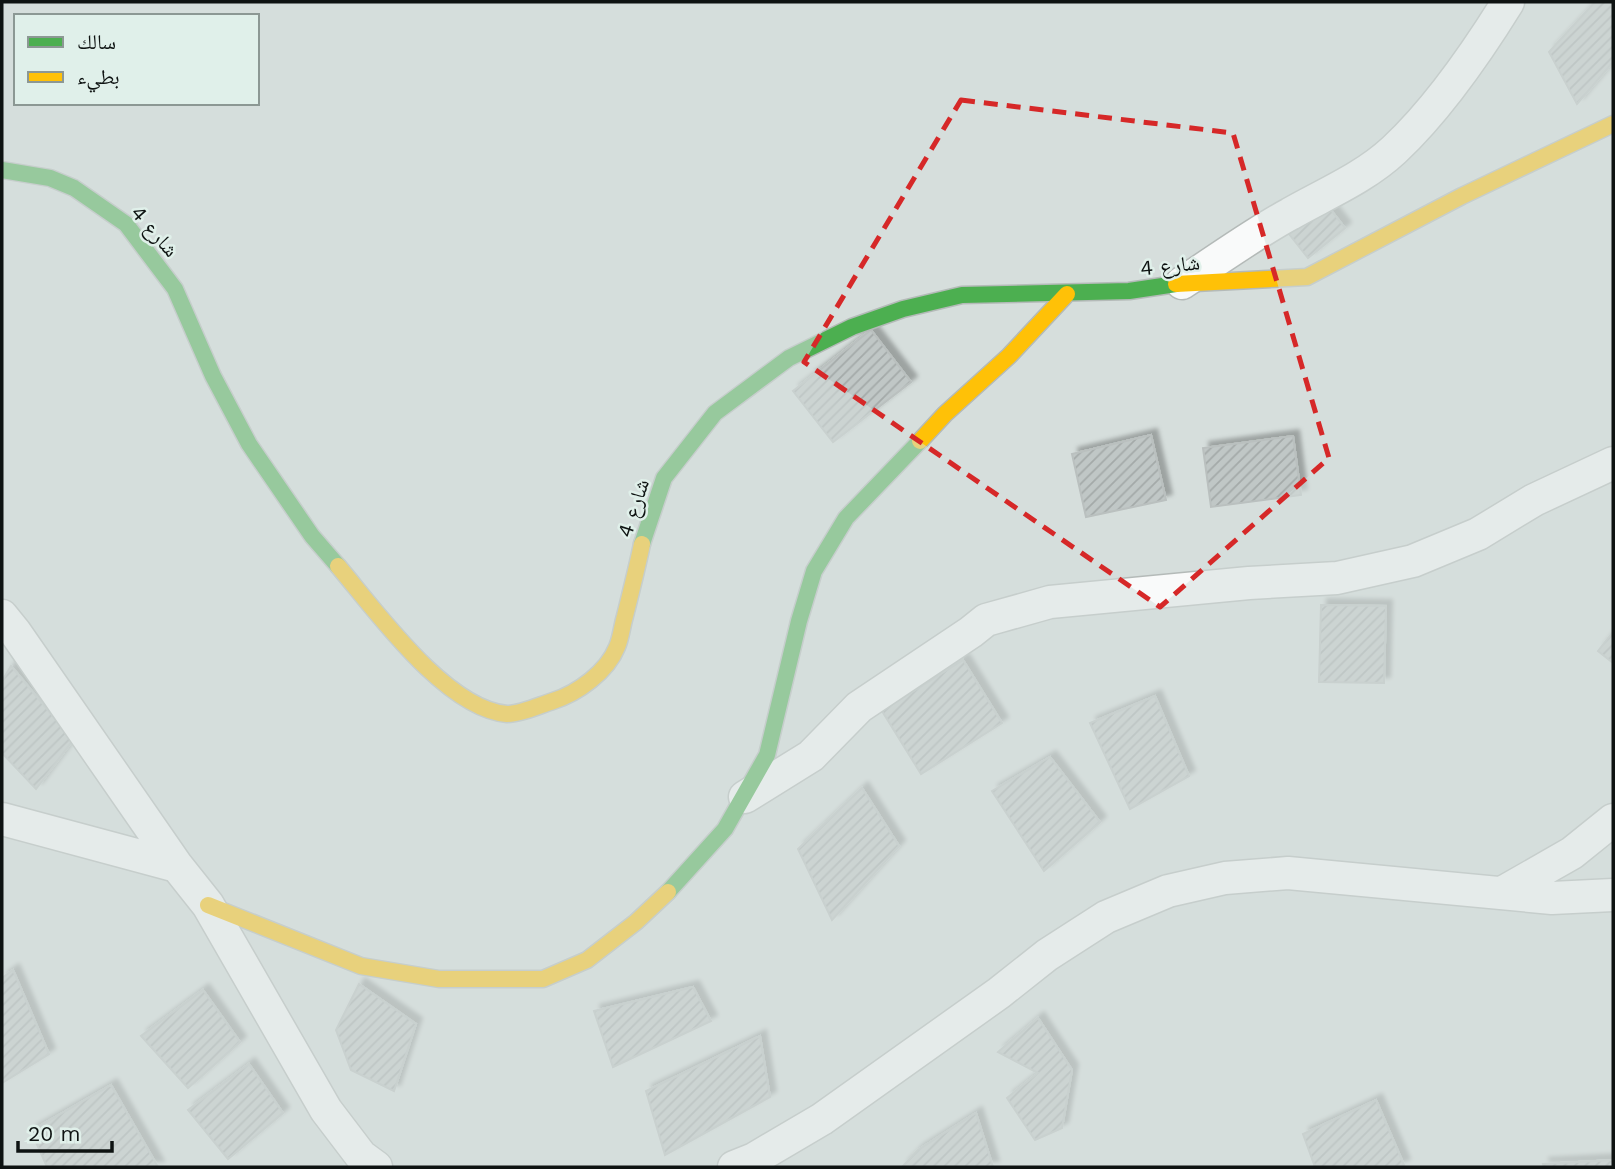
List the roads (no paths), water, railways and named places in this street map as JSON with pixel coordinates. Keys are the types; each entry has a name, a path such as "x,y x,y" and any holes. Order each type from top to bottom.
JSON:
{"street":[{"path":"1182,283 1287,215 1355,180 1394,150 1436,103 1487,36 1508,2"},
{"name":"شارع 4","path":"2,170 50,178 74,188 126,224 175,289 213,376 248,444 313,536 395,634 438,678 465,699 488,711 511,714 565,697 583,686 603,668 617,648 647,525 664,478 715,413 789,358 852,327 902,309 962,295 1129,291 1182,283 1307,277 1462,196 1613,124"},
{"path":"208,905 361,966 439,979 543,979 587,960 636,922 672,888 725,829 746,797 767,755 793,644 814,571 846,518 945,414 1009,356 1067,294"},
{"path":"746,797 811,756 859,707 986,620 1051,602 1249,583 1337,578 1413,561 1478,534 1534,500 1613,463"},
{"path":"2,617 177,866 208,905 326,1110 361,1156 376,1167"},
{"path":"2,819 177,866"},
{"path":"1502,892 1572,853 1613,820"},
{"path":"734,1167 754,1159 822,1119 1067,942 1106,917 1168,891 1225,878 1288,873 1552,898 1613,895"}]}
